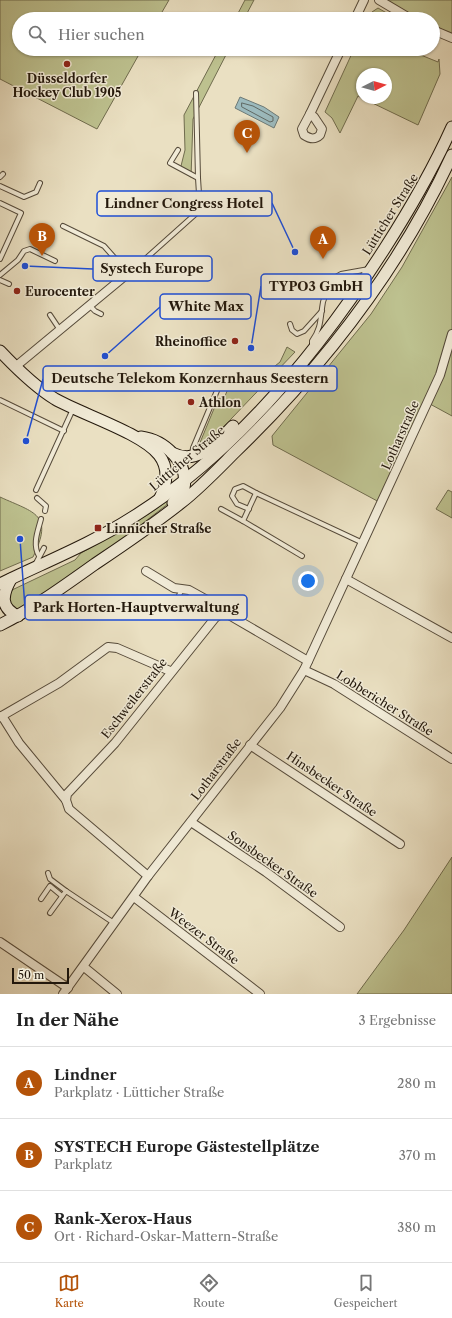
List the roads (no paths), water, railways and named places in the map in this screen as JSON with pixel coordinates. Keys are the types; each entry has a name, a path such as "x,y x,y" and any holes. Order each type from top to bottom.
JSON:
{"main road":[{"name":"Lütticher Straße","path":"0,584 6,579 35,568 133,517 184,480 226,444 296,370 350,302 412,206 452,127"},
{"name":"Lütticher Straße","path":"0,625 46,599 173,510 207,480 257,430 322,358 360,310 404,243 442,176 452,155"},
{"path":"0,351 31,382 74,409 135,436 155,441 172,453 191,458 197,457 210,448 282,377 296,370"},
{"path":"135,436 154,450 165,466 166,483 160,498"},
{"path":"172,453 182,468 184,480 182,492 173,501 173,510"},
{"path":"6,579 4,604 8,611 18,616"}],"street":[{"path":"358,12 364,0"},
{"path":"379,0 401,12"},
{"path":"310,114 338,56"},
{"path":"15,367 143,261"},
{"name":"Lotharstraße","path":"65,991 84,967 148,876 250,744 280,708 304,670 440,375 452,334"},
{"path":"146,571 174,588 189,590 216,606 222,613 229,615 308,661"},
{"path":"346,579 452,638"},
{"name":"Eschweilerstraße","path":"66,800 67,794 115,742 170,671 215,618 222,613"},
{"path":"148,876 69,809 66,800 36,765 1,717 59,683 108,646 117,648 170,671"},
{"name":"Lobbericher Straße","path":"304,670 334,684 452,759"},
{"name":"Hinsbecker Straße","path":"250,744 400,844"},
{"name":"Sonsbecker Straße","path":"191,822 266,872 340,927"},
{"name":"Weezer Straße","path":"134,897 260,994"},
{"path":"0,942 65,991"},
{"path":"84,967 117,994"}],"lane":[{"path":"143,261 200,210 196,93"},
{"path":"178,150 170,163 198,178"},
{"path":"0,186 24,197 36,192 40,183"},
{"path":"0,203 21,213 0,259"},
{"path":"63,226 104,246 129,273"},
{"path":"0,275 18,260 24,251 30,250 55,261"},
{"path":"313,349 312,341 319,331 324,301 332,279 340,274 372,268"},
{"path":"0,280 9,284"},
{"path":"90,306 101,314"},
{"path":"290,324 292,330 297,334 304,331 322,310"},
{"path":"50,315 60,330"},
{"path":"191,458 193,448 219,386"},
{"path":"0,400 64,431"},
{"path":"36,490 74,409"},
{"path":"249,509 237,504 232,496 235,489 243,486 363,543"},
{"path":"244,521 256,493"},
{"path":"37,498 46,506 45,511"},
{"path":"221,508 302,556"},
{"path":"39,556 36,551 36,540 41,520"},
{"path":"35,568 35,563 44,548"},
{"path":"165,609 171,612 182,589"},
{"path":"48,873 50,879 66,891 115,923"},
{"path":"40,899 50,886 62,896"},
{"path":"50,912 66,891"}],"water":[{"path":"240,97 264,107 279,117 274,128 235,108"}],"place":[{"name":"Düsseldorfer Hockey Club 1905","path":"67,64"},
{"name":"Rank-Xerox-Haus","path":"247,153"},
{"name":"Lindner Congress Hotel","path":"295,252"},
{"name":"SYSTECH Europe Gästestellplätze","path":"42,256"},
{"name":"Lindner","path":"323,259"},
{"name":"Systech Europe","path":"25,266"},
{"name":"Eurocenter","path":"17,291"},
{"name":"Rheinoffice","path":"235,341"},
{"name":"TYPO3 GmbH","path":"251,348"},
{"name":"White Max","path":"105,356"},
{"name":"Athlon","path":"191,402"},
{"name":"Deutsche Telekom Konzernhaus Seestern","path":"26,441"},
{"name":"Linnicher Straße","path":"98,528"},
{"name":"Park Horten-Hauptverwaltung","path":"20,539"}]}
